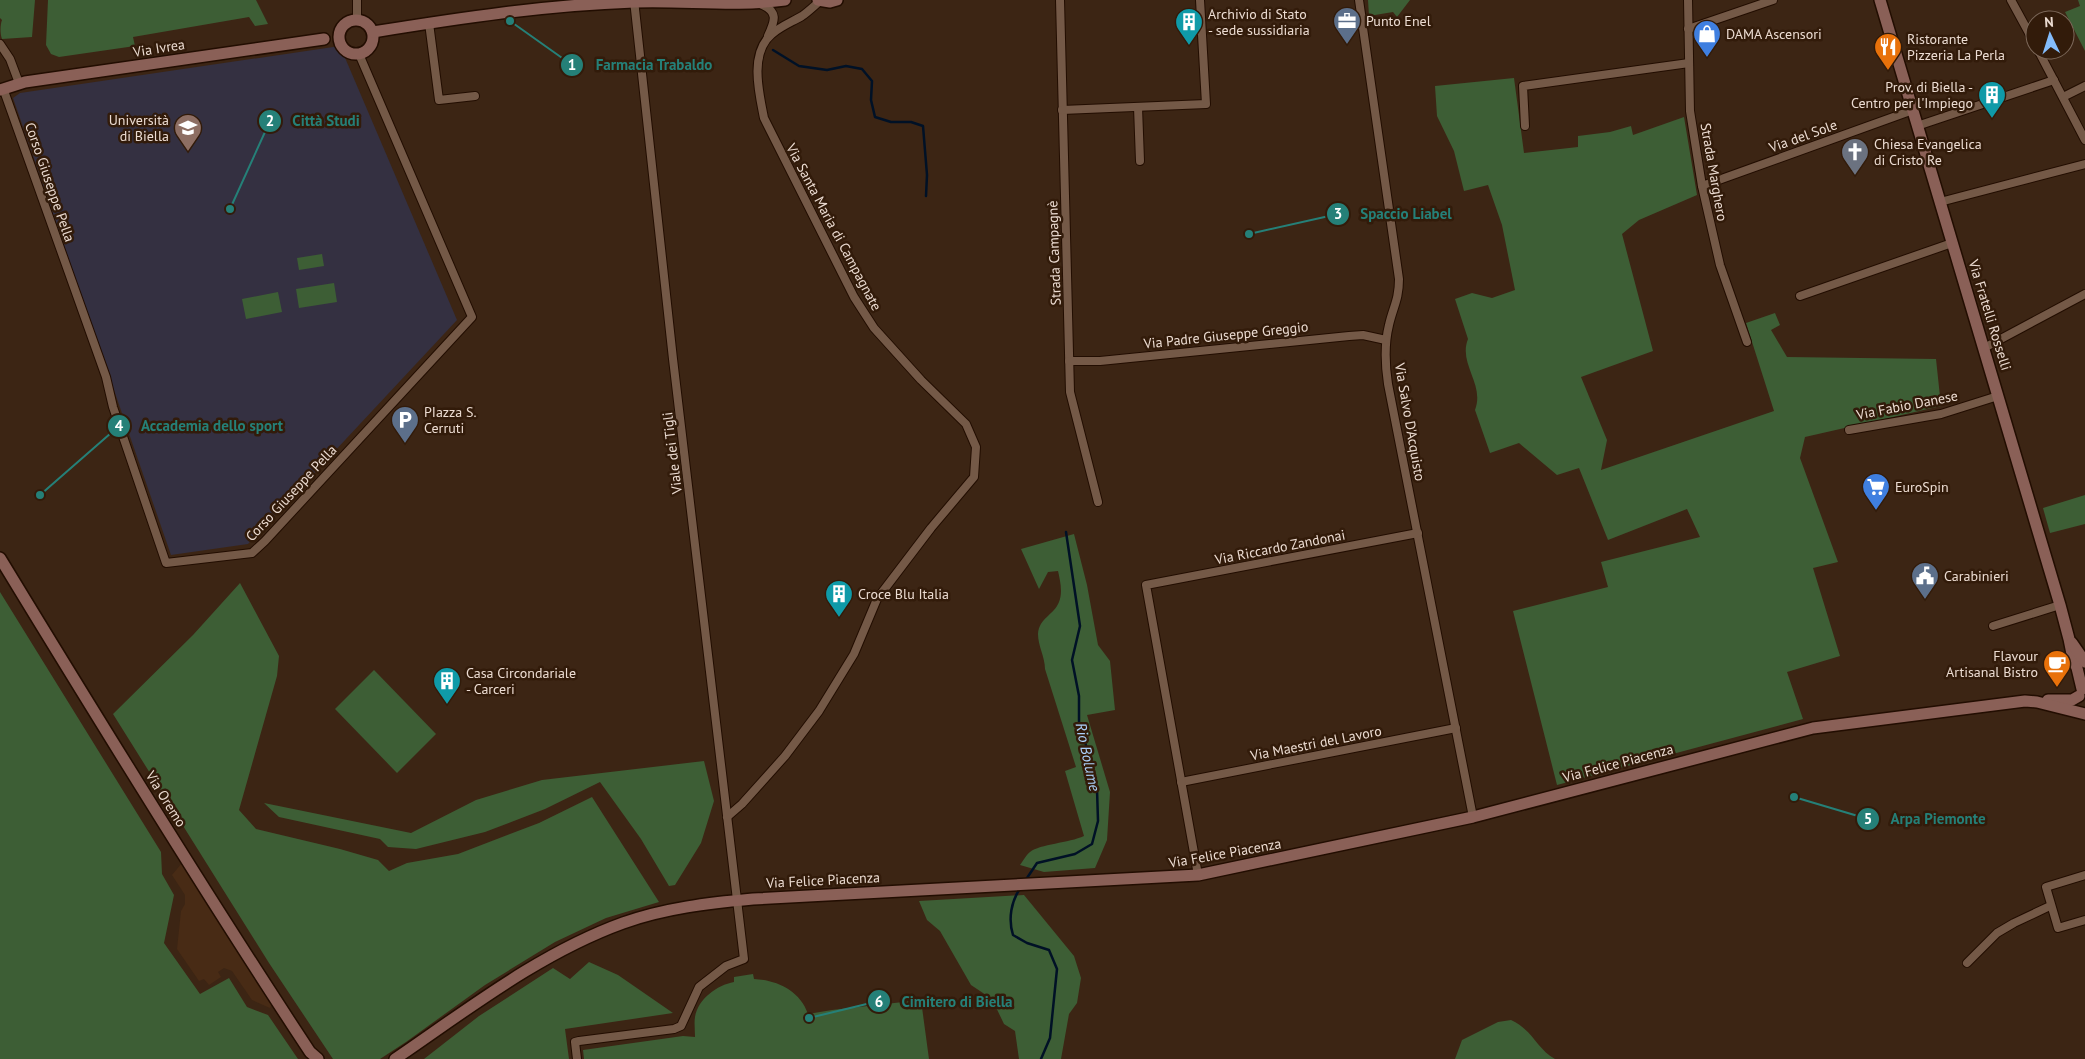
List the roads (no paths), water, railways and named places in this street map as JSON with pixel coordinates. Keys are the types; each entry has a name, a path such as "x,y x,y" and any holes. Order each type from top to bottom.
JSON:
{"street":[{"path":"357,0 357,20"},
{"path":"373,32 558,3 707,1 738,4 785,0"},
{"path":"767,39 773,32 804,14 819,0 830,2 837,0"},
{"name":"Strada Campagnè","path":"1060,0 1070,392 1098,502"},
{"path":"1062,110 1206,104 1200,0"},
{"name":"Via Salvo D'Acquisto","path":"1359,0 1399,279 1398,299 1386,340 1385,358 1388,384 1473,817"},
{"name":"Strada Marghero","path":"1688,0 1690,111 1702,186 1720,265 1747,342"},
{"path":"1688,29 1773,0"},
{"name":"Via Fratelli Rosselli","path":"1880,0 2060,605 2072,659 2081,678 2082,690 2079,702 2085,713"},
{"path":"2011,0 2025,26"},
{"name":"Viale dei Tigli","path":"577,1059 575,1042 674,1029 681,1026 699,987 726,966 744,959 673,360 634,1"},
{"name":"Via Santa Maria di Campagnate","path":"727,818 742,804 784,756 819,711 854,654 877,599 931,528 974,477 976,447 966,424 921,380 869,321 854,297 764,118 758,86 758,65 774,23 769,7 758,3"},
{"path":"357,20 367,23 373,32 372,44 359,54 347,51 330,38 340,32 346,23 357,20"},
{"path":"429,23 439,100 475,96"},
{"name":"Via Ivrea","path":"2,89 19,84 330,38"},
{"path":"0,44 10,59 19,84"},
{"name":"Corso Giuseppe Pella","path":"2,89 106,377 113,407 166,563 252,552 265,541 472,317 359,54"},
{"path":"2043,60 2085,140"},
{"path":"1525,126 1523,86 1689,63"},
{"path":"1917,126 2054,80"},
{"path":"2063,97 2085,86"},
{"path":"1138,107 1140,161"},
{"name":"Via del Sole","path":"1702,186 1912,110"},
{"path":"1940,202 2085,164"},
{"path":"1800,296 1952,243"},
{"path":"1984,348 2085,294"},
{"name":"Via Padre Giuseppe Greggio","path":"1069,361 1100,361 1363,335 1386,340"},
{"name":"Via Fabio Danese","path":"1849,430 1941,414 1998,396"},
{"name":"Via Riccardo Zandonai","path":"1181,782 1146,585 1418,533"},
{"name":"Via Oremo","path":"0,558 192,870 313,1057"},
{"path":"1994,626 2060,605"},
{"name":"Via Fratelli Rosselli","path":"2069,639 2085,662"},
{"name":"Via Felice Piacenza","path":"395,1059 534,966 577,943 623,923 683,907 738,900 1013,884 1158,879 1198,875 1473,817 1812,728 2025,701 2072,700 2082,690"},
{"name":"Via Felice Piacenza","path":"2037,702 2085,713"},
{"name":"Via Maestri del Lavoro","path":"1181,782 1456,728"},
{"path":"1181,782 1198,875"},
{"path":"2085,875 2046,887 2058,928 2085,920"},
{"path":"1967,963 1997,933 2050,906"},
{"name":"Via Felice Piacenza","path":"401,1059 409,1050"}],"waterway":[{"name":"Rio Bolume","path":"773,50 799,66 827,70 846,66 862,69 872,81 871,100 875,117 891,122 911,122 923,126 927,175 926,196"},
{"name":"Rio Bolume","path":"1025,881 1037,863 1075,854 1092,844 1098,821 1097,789 1079,722 1079,696 1072,660 1080,626 1066,532"},
{"name":"Rio Bolume","path":"1021,887 1011,910 1013,935 1027,943 1049,950 1057,969 1050,1038 1041,1059"}],"place":[{"name":"Farmacia Trabaldo","path":"510,21"},
{"name":"Punto Enel","path":"1347,45"},
{"name":"Archivio di Stato - sede sussidiaria","path":"1189,46"},
{"name":"DAMA Ascensori","path":"1707,58"},
{"name":"Ristorante Pizzeria La Perla","path":"1888,71"},
{"name":"Prov. di Biella - Centro per l'Impiego","path":"1992,119"},
{"name":"Università di Biella","path":"188,152"},
{"name":"Chiesa Evangelica di Cristo Re","path":"1855,176"},
{"name":"Città Studi","path":"230,209"},
{"name":"Spaccio Liabel","path":"1249,234"},
{"name":"PIazza S. Cerruti","path":"405,444"},
{"name":"Accademia dello sport","path":"40,495"},
{"name":"EuroSpin","path":"1876,511"},
{"name":"Carabinieri","path":"1925,600"},
{"name":"Croce Blu Italia","path":"839,618"},
{"name":"Flavour Artisanal Bistro","path":"2057,688"},
{"name":"Casa Circondariale - Carceri","path":"447,705"},
{"name":"Arpa Piemonte","path":"1794,797"},
{"name":"Cimitero di Biella","path":"809,1018"}]}
